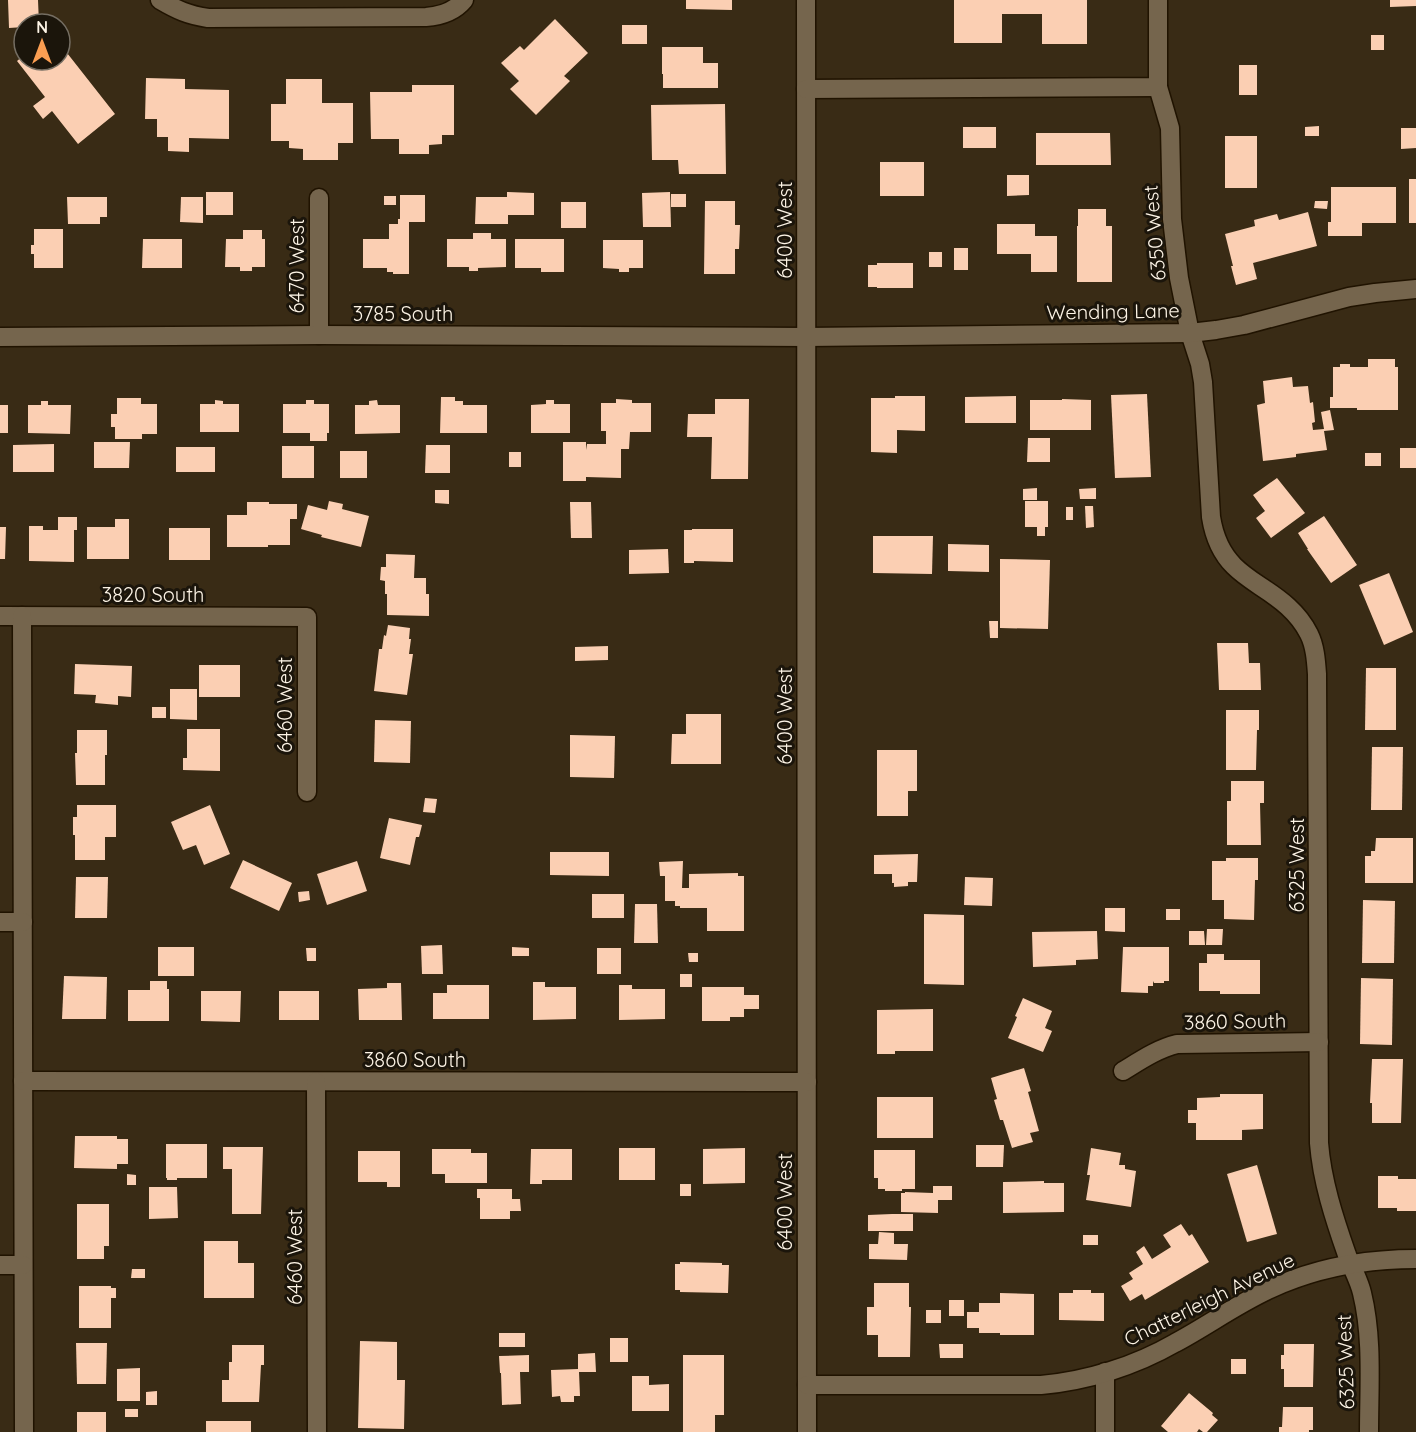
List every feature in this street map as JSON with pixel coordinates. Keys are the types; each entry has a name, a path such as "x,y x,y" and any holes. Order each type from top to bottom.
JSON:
{"street":[{"path":"160,0 178,11 193,16 220,18 426,17 439,16 451,11 464,0"},
{"name":"6400 West","path":"806,0 807,1432"},
{"name":"6350 West","path":"1158,0 1158,87 1170,128 1175,249 1190,333"},
{"path":"806,89 1158,87"},
{"name":"6470 West","path":"319,198 319,335"},
{"name":"Wending Lane","path":"806,337 1190,333 1245,325 1349,297 1416,289"},
{"name":"6325 West","path":"1190,333 1203,382 1211,517 1216,537 1234,567 1294,612 1309,634 1316,659 1318,1130 1326,1188 1351,1265 1362,1290 1368,1323 1369,1432"},
{"name":"3785 South","path":"0,337 319,335 806,337"},
{"name":"3820 South","path":"0,616 307,617"},
{"path":"22,616 24,1432"},
{"name":"6460 West","path":"307,617 307,792"},
{"path":"0,922 22,922"},
{"name":"3860 South","path":"1123,1071 1164,1047 1177,1044 1319,1042"},
{"name":"3860 South","path":"23,1081 807,1082"},
{"name":"6460 West","path":"316,1082 317,1432"},
{"name":"Chatterleigh Avenue","path":"807,1386 1041,1386 1069,1382 1151,1355 1269,1289 1308,1274 1351,1265 1416,1259"},
{"path":"0,1265 23,1265"},
{"path":"1105,1372 1105,1432"}],"building":[{"path":"8,0 38,0 38,12 12,12 12,28 9,28"},
{"path":"686,0 732,0 732,10 686,9"},
{"path":"954,0 1087,0 1087,44 1042,44 1042,14 1002,14 1002,43 954,43"},
{"path":"1390,0 1416,0 1416,6 1390,7"},
{"path":"555,19 588,53 564,76 570,81 536,115 510,89 519,81 501,63 520,46 524,50"},
{"path":"622,25 647,25 647,44 622,44"},
{"path":"1371,35 1384,35 1384,50 1371,50"},
{"path":"662,47 703,47 703,63 718,63 718,88 663,88"},
{"path":"72,59 115,114 78,144 52,111 43,119 33,106 45,97 26,72 72,72"},
{"path":"1239,65 1257,65 1257,95 1239,95"},
{"path":"146,78 185,79 185,89 229,90 229,139 189,138 189,152 168,151 168,137 157,137 157,119 145,119"},
{"path":"286,79 322,79 322,103 353,103 353,143 338,143 338,160 303,160 303,149 289,148 289,141 271,141 271,104 286,104"},
{"path":"412,85 454,85 454,135 442,135 442,144 429,145 429,154 399,154 399,139 371,139 370,92 412,92"},
{"path":"725,104 726,174 679,174 678,160 652,160 651,105"},
{"path":"1319,126 1319,136 1305,136 1305,127"},
{"path":"963,127 996,127 996,148 963,148"},
{"path":"1401,128 1416,128 1416,148 1401,149"},
{"path":"1036,133 1110,133 1111,165 1036,165"},
{"path":"1225,136 1257,136 1257,188 1225,188"},
{"path":"880,162 924,162 924,196 880,196"},
{"path":"1007,175 1029,175 1029,195 1007,196"},
{"path":"1409,179 1416,179 1416,223 1409,223"},
{"path":"1331,187 1396,187 1396,223 1362,223 1362,236 1328,236 1328,222 1331,222"},
{"path":"206,192 233,192 233,215 206,215"},
{"path":"507,192 534,193 534,215 508,215 508,224 475,224 476,197 507,197"},
{"path":"670,192 671,227 643,227 642,193"},
{"path":"671,194 686,194 686,207 671,207"},
{"path":"400,195 425,195 425,222 409,222 409,274 393,274 393,272 387,272 387,268 363,268 363,239 389,239 389,224 398,224 398,219 400,219"},
{"path":"384,196 396,196 396,205 384,205"},
{"path":"67,197 107,197 107,217 100,217 100,224 68,224"},
{"path":"181,197 203,197 203,223 180,222"},
{"path":"705,201 735,201 735,225 740,225 739,249 735,249 735,274 704,274"},
{"path":"1315,201 1328,201 1327,209 1314,208"},
{"path":"561,202 586,202 586,228 561,228"},
{"path":"1078,209 1106,209 1106,226 1112,226 1112,282 1077,282"},
{"path":"1308,212 1317,246 1253,263 1257,279 1236,285 1225,234 1255,226 1254,220 1277,214 1279,220"},
{"path":"997,224 1035,224 1035,236 1057,236 1057,272 1031,272 1031,254 997,254"},
{"path":"34,229 63,229 63,268 34,268 34,254 31,254 31,245 34,245"},
{"path":"243,230 262,230 262,239 265,239 265,267 252,267 252,271 240,271 240,267 225,267 226,239 243,239"},
{"path":"473,233 491,233 491,239 506,239 506,267 478,268 478,271 469,271 469,267 447,267 447,239 473,239"},
{"path":"143,239 182,239 182,268 142,268"},
{"path":"515,239 564,239 564,272 541,272 541,268 515,268"},
{"path":"603,240 643,240 643,268 629,268 629,272 619,272 619,269 603,268"},
{"path":"954,248 968,248 968,270 954,270"},
{"path":"929,252 942,252 942,267 929,267"},
{"path":"877,263 913,263 913,288 868,287 868,265 877,265"},
{"path":"1368,359 1395,359 1395,367 1398,367 1398,410 1330,408 1330,397 1333,397 1333,367 1350,364 1350,367 1368,367"},
{"path":"1292,377 1293,387 1308,386 1310,403 1313,402 1315,422 1312,423 1313,430 1324,429 1321,412 1330,410 1334,430 1324,431 1327,450 1263,461 1257,405 1265,403 1263,381"},
{"path":"1147,394 1151,477 1115,478 1111,395"},
{"path":"895,396 925,396 925,431 897,430 897,453 871,452 871,398 895,398"},
{"path":"1016,396 1016,423 965,423 965,397"},
{"path":"441,397 455,397 455,401 463,401 463,405 487,405 487,433 440,433"},
{"path":"117,398 141,398 141,404 157,404 157,434 142,434 142,439 115,439 115,427 111,427 111,414 117,414"},
{"path":"616,399 632,400 632,403 651,403 651,432 630,432 629,449 621,449 621,478 586,477 586,481 563,481 563,442 586,442 586,450 587,444 606,444 606,431 601,431 601,403 616,403"},
{"path":"715,399 749,399 748,479 711,479 712,437 687,437 688,414 715,414"},
{"path":"215,400 223,401 223,404 239,404 239,432 200,432 200,404 215,404"},
{"path":"306,400 314,400 314,404 329,404 327,441 310,441 310,433 283,433 283,404 306,404"},
{"path":"377,400 378,405 400,405 400,433 355,434 355,405 369,405 369,401"},
{"path":"546,400 554,400 554,404 570,404 570,433 531,433 531,405 546,404"},
{"path":"1030,400 1091,400 1091,430 1030,430"},
{"path":"41,401 48,401 48,405 71,405 70,434 28,433 28,405 41,405"},
{"path":"0,405 8,405 8,433 0,433"},
{"path":"1028,438 1050,438 1050,462 1027,462"},
{"path":"94,442 130,442 129,468 94,468"},
{"path":"54,444 54,472 13,472 13,445"},
{"path":"426,445 450,445 450,473 425,473"},
{"path":"282,446 314,446 314,478 282,478"},
{"path":"176,447 215,447 215,472 176,472"},
{"path":"1400,448 1416,448 1416,468 1400,468"},
{"path":"340,451 367,451 367,478 340,478"},
{"path":"509,452 521,452 521,467 509,467"},
{"path":"1365,453 1381,453 1381,466 1365,466"},
{"path":"1277,478 1305,513 1271,538 1256,518 1265,511 1253,495"},
{"path":"1037,488 1037,500 1023,500 1023,489"},
{"path":"1096,488 1096,499 1080,499 1079,489"},
{"path":"435,490 449,490 449,504 435,503"},
{"path":"329,501 343,504 342,509 369,516 361,547 321,537 322,535 301,529 308,505 327,510"},
{"path":"1025,501 1048,501 1048,527 1045,527 1045,536 1037,536 1037,527 1025,527"},
{"path":"247,502 297,504 297,519 290,519 290,545 227,547 227,515 247,515"},
{"path":"570,502 591,502 592,538 571,538"},
{"path":"1085,506 1093,506 1094,527 1086,528"},
{"path":"1066,507 1073,507 1073,520 1066,520"},
{"path":"1324,516 1357,565 1331,583 1298,533"},
{"path":"58,517 77,517 77,530 74,530 74,562 29,561 29,526 43,526 43,530 58,530"},
{"path":"115,519 129,519 129,559 87,559 87,527 115,527"},
{"path":"0,527 6,527 5,559 0,559"},
{"path":"169,528 210,528 210,560 169,560"},
{"path":"733,529 733,562 684,563 684,530"},
{"path":"873,536 933,536 932,574 873,573"},
{"path":"948,544 989,545 989,572 948,571"},
{"path":"668,549 669,573 629,574 629,550"},
{"path":"386,554 415,555 414,578 426,578 429,616 387,615 385,581 380,580 381,567 386,567"},
{"path":"1000,559 1050,560 1048,629 1000,628"},
{"path":"1389,573 1413,632 1384,645 1359,585"},
{"path":"989,621 998,621 998,638 990,638"},
{"path":"388,625 410,628 409,654 413,654 407,695 374,691 379,649 382,649"},
{"path":"1217,643 1248,643 1249,663 1260,663 1261,690 1219,690"},
{"path":"608,646 608,660 575,661 575,647"},
{"path":"75,664 132,666 131,697 118,696 118,705 95,703 96,695 74,694"},
{"path":"199,665 240,665 240,697 199,697"},
{"path":"1366,668 1396,668 1396,730 1365,730"},
{"path":"170,689 197,689 197,720 170,719"},
{"path":"152,707 166,707 166,718 152,718"},
{"path":"1226,710 1259,710 1256,770 1226,770"},
{"path":"686,714 721,714 721,764 671,764 672,734 686,734"},
{"path":"375,720 411,721 410,763 374,762"},
{"path":"187,729 220,729 220,771 183,770 183,758 187,758"},
{"path":"77,730 107,730 105,785 76,785"},
{"path":"570,735 615,736 614,778 570,777"},
{"path":"1372,747 1403,747 1402,810 1371,810"},
{"path":"877,750 917,750 917,791 908,791 908,816 877,816"},
{"path":"1231,781 1264,781 1264,803 1260,803 1261,845 1227,845 1227,801 1231,801"},
{"path":"425,798 437,799 435,813 423,812"},
{"path":"77,805 116,805 116,837 105,837 105,860 75,860 73,817 77,817"},
{"path":"210,805 230,854 204,865 196,845 183,850 171,822"},
{"path":"389,818 422,825 419,837 416,837 410,865 380,858"},
{"path":"1376,838 1413,838 1413,883 1365,883 1365,856 1371,856 1371,851 1375,851"},
{"path":"550,852 609,852 609,876 550,875"},
{"path":"918,854 917,882 908,882 908,886 894,887 892,874 874,874 874,855"},
{"path":"1226,858 1258,858 1254,920 1224,919 1224,900 1212,900 1212,861 1226,861"},
{"path":"243,860 292,883 279,911 230,888"},
{"path":"357,861 367,891 327,905 317,874"},
{"path":"683,861 682,888 689,888 689,874 738,873 738,876 744,876 744,931 707,931 707,908 680,908 680,906 675,906 675,901 665,901 665,876 660,876 659,862"},
{"path":"76,877 108,877 107,918 75,918"},
{"path":"965,877 993,878 992,906 964,905"},
{"path":"309,891 310,900 299,902 298,892"},
{"path":"592,894 624,894 624,918 592,918"},
{"path":"1363,900 1395,901 1394,963 1362,963"},
{"path":"635,904 657,904 658,943 634,943"},
{"path":"1105,908 1125,908 1125,932 1105,931"},
{"path":"1166,909 1180,909 1180,920 1166,920"},
{"path":"924,914 964,915 964,985 924,984"},
{"path":"1207,929 1223,929 1222,945 1206,945"},
{"path":"1097,931 1098,959 1076,960 1076,965 1033,967 1032,932"},
{"path":"1189,931 1204,931 1205,945 1189,945"},
{"path":"442,945 443,974 422,974 421,946"},
{"path":"158,947 194,947 194,976 158,976"},
{"path":"512,947 529,948 529,956 512,956"},
{"path":"1123,947 1169,947 1169,981 1154,983 1153,981 1153,986 1148,986 1148,993 1121,992"},
{"path":"306,948 316,948 316,961 307,961"},
{"path":"597,948 621,948 621,974 597,974"},
{"path":"688,953 698,953 698,962 689,962"},
{"path":"1207,954 1224,954 1224,960 1260,960 1260,994 1220,994 1220,991 1199,991 1199,963 1207,963"},
{"path":"680,974 692,974 692,987 680,987"},
{"path":"64,976 107,977 106,1019 62,1019"},
{"path":"1361,978 1393,979 1392,1045 1360,1044"},
{"path":"150,981 167,981 169,1021 128,1021 128,990 150,990"},
{"path":"533,982 545,982 545,987 576,987 576,1019 533,1020"},
{"path":"387,983 401,983 402,1020 359,1020 358,989 387,988"},
{"path":"447,985 489,985 489,1019 433,1019 433,993 447,993"},
{"path":"619,985 632,985 632,989 665,989 665,1019 619,1020"},
{"path":"702,987 744,987 744,995 759,995 759,1009 744,1009 744,1017 730,1017 730,1021 702,1021"},
{"path":"201,991 241,991 240,1022 201,1021"},
{"path":"279,991 319,991 319,1020 279,1020"},
{"path":"1023,998 1052,1011 1045,1028 1052,1031 1043,1052 1008,1038"},
{"path":"933,1009 933,1051 895,1051 895,1054 877,1054 877,1010"},
{"path":"1372,1059 1403,1059 1401,1123 1372,1123 1372,1103 1370,1103"},
{"path":"1024,1068 1039,1131 1030,1133 1033,1142 1012,1148 994,1100 997,1099 991,1078"},
{"path":"1220,1094 1263,1094 1263,1129 1242,1130 1242,1140 1196,1140 1196,1123 1188,1123 1188,1110 1197,1110 1197,1098 1220,1097"},
{"path":"877,1097 933,1097 933,1138 877,1138"},
{"path":"75,1136 117,1136 117,1139 128,1139 128,1164 117,1164 117,1169 74,1168"},
{"path":"166,1144 207,1144 207,1178 167,1180"},
{"path":"976,1145 1004,1145 1003,1167 976,1167"},
{"path":"223,1147 263,1147 261,1214 232,1214 232,1169 223,1169"},
{"path":"619,1148 655,1148 655,1180 619,1180"},
{"path":"745,1148 745,1183 703,1184 703,1149"},
{"path":"1091,1148 1121,1153 1119,1165 1125,1165 1125,1169 1136,1171 1131,1207 1086,1200"},
{"path":"432,1149 471,1149 471,1153 487,1153 487,1183 445,1183 445,1174 432,1174"},
{"path":"531,1149 572,1149 572,1180 542,1180 542,1184 530,1184"},
{"path":"874,1150 915,1150 915,1189 885,1191 885,1189 878,1189 878,1178 874,1178"},
{"path":"358,1151 400,1151 400,1187 387,1187 387,1182 358,1182"},
{"path":"1257,1165 1277,1234 1247,1242 1227,1174"},
{"path":"127,1174 136,1175 136,1185 127,1185"},
{"path":"1378,1176 1416,1179 1416,1211 1378,1208"},
{"path":"1044,1181 1044,1183 1064,1183 1064,1212 1003,1213 1003,1182"},
{"path":"680,1184 691,1184 691,1196 680,1196"},
{"path":"933,1186 952,1186 952,1200 938,1200 938,1213 901,1212 901,1193 933,1193"},
{"path":"149,1187 177,1187 178,1218 149,1219"},
{"path":"477,1189 512,1189 512,1199 520,1199 521,1211 510,1211 510,1219 480,1219 480,1198 477,1198"},
{"path":"77,1204 109,1204 109,1246 104,1246 104,1259 77,1259"},
{"path":"913,1214 913,1231 868,1231 868,1215"},
{"path":"1181,1224 1189,1236 1192,1234 1209,1262 1145,1300 1142,1294 1130,1301 1121,1286 1133,1279 1129,1273 1143,1264 1136,1252 1144,1246 1152,1259 1171,1247 1163,1235"},
{"path":"879,1232 894,1233 894,1244 908,1244 907,1260 869,1259 869,1244 878,1244"},
{"path":"1083,1235 1098,1235 1098,1245 1083,1245"},
{"path":"204,1241 238,1241 238,1263 254,1263 254,1298 204,1298"},
{"path":"680,1262 729,1265 728,1293 675,1290 675,1264 680,1264"},
{"path":"132,1269 145,1269 145,1278 131,1278"},
{"path":"874,1283 909,1283 910,1357 878,1357 878,1335 867,1335 867,1307 874,1307"},
{"path":"79,1286 116,1288 116,1298 111,1298 111,1328 79,1328"},
{"path":"1073,1290 1104,1293 1104,1321 1059,1320 1059,1293 1073,1293"},
{"path":"1000,1293 1034,1294 1034,1335 979,1333 979,1328 967,1328 967,1312 979,1312 979,1303 1000,1303"},
{"path":"949,1300 964,1300 964,1316 949,1316"},
{"path":"926,1310 941,1310 941,1323 926,1323"},
{"path":"499,1333 525,1333 525,1347 499,1347"},
{"path":"610,1338 628,1338 628,1362 610,1362"},
{"path":"360,1341 397,1342 397,1380 405,1380 404,1429 358,1428"},
{"path":"76,1343 107,1343 106,1384 77,1384"},
{"path":"939,1344 963,1344 963,1358 940,1358"},
{"path":"1284,1344 1314,1344 1313,1387 1284,1387 1281,1355 1284,1355"},
{"path":"232,1345 264,1345 259,1402 222,1402 222,1380 229,1380"},
{"path":"595,1353 596,1372 579,1372 580,1396 574,1396 574,1402 561,1402 560,1396 552,1397 551,1370 578,1369 578,1354"},
{"path":"529,1355 529,1372 520,1372 521,1404 502,1405 499,1356"},
{"path":"683,1355 724,1355 724,1415 715,1415 715,1432 683,1432"},
{"path":"1231,1359 1246,1359 1246,1374 1231,1374"},
{"path":"140,1368 140,1401 117,1401 117,1369"},
{"path":"632,1376 649,1376 649,1385 669,1384 669,1411 632,1411"},
{"path":"157,1391 157,1405 146,1405 146,1392"},
{"path":"1189,1393 1218,1420 1207,1432 1199,1429 1197,1432 1168,1432 1161,1426"},
{"path":"1283,1407 1313,1407 1313,1430 1279,1432 1279,1427 1282,1427"},
{"path":"125,1409 138,1409 138,1417 125,1417"},
{"path":"77,1412 106,1412 106,1432 77,1432"},
{"path":"206,1421 251,1421 251,1432 206,1432"}]}
